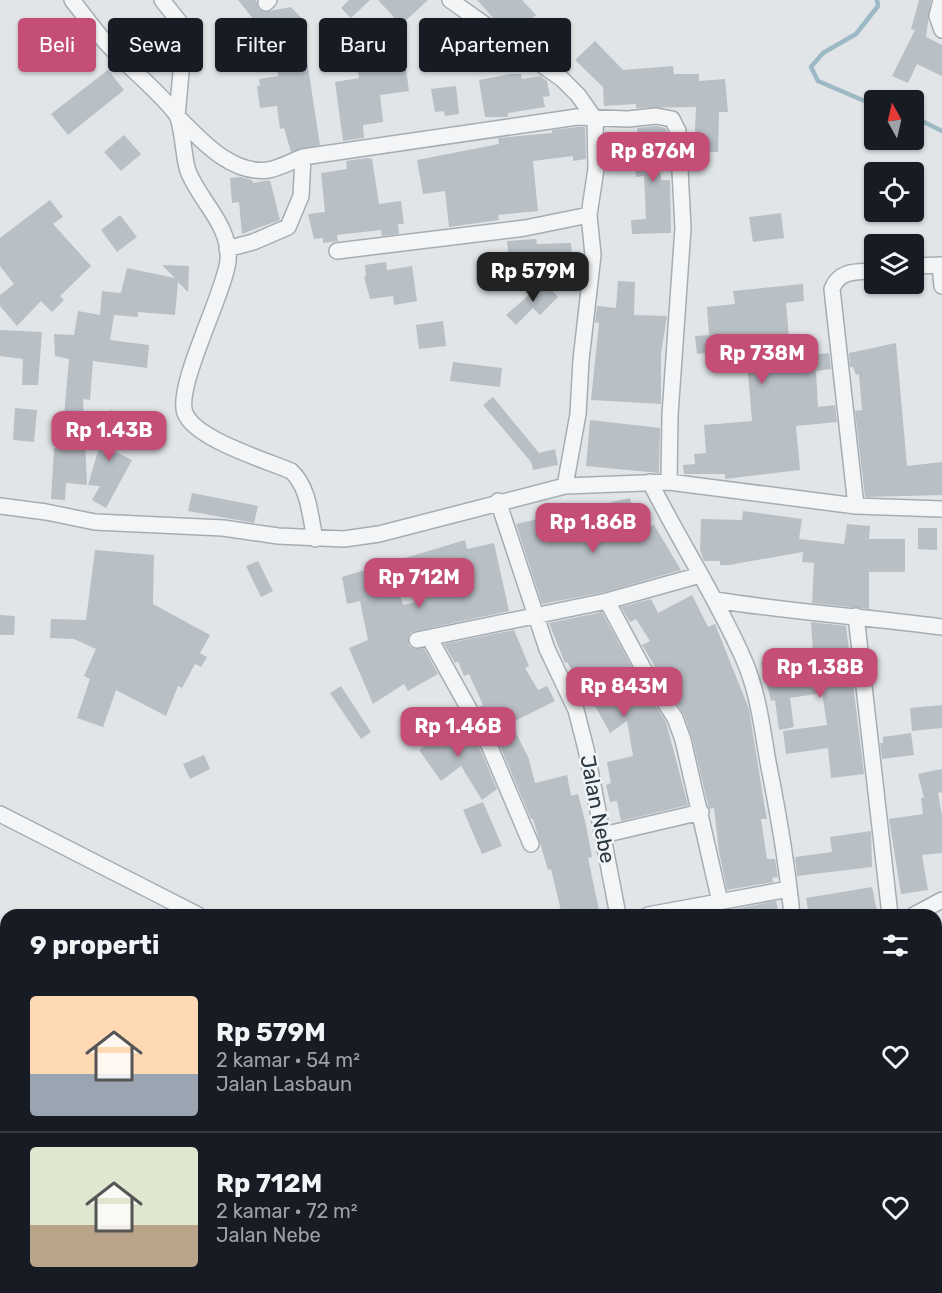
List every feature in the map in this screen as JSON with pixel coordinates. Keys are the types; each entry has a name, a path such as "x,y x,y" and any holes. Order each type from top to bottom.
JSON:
{"street":[{"path":"72,0 109,47 213,152 249,168 270,170 303,157 577,117 595,119 666,116 677,124 683,228 670,415 669,482"},
{"path":"162,0 185,29 177,116 189,173 219,223 227,249 225,276 204,331 183,402 184,410 190,422 211,437 291,471 303,488 315,538"},
{"path":"450,0 562,79 578,95 595,119 596,169 589,215 593,255 581,360 578,414 565,486"},
{"path":"941,0 937,16 942,30"},
{"path":"227,249 253,242 288,227 300,196 303,157"},
{"path":"337,251 525,228 589,215"},
{"path":"924,266 941,265 942,286"},
{"path":"856,506 832,289 836,280 844,274 864,272"},
{"path":"650,482 715,600 744,661 759,703 791,909"},
{"path":"0,506 95,522 223,528 344,539 379,534 498,501 565,486 669,482 856,506 942,509"},
{"name":"Jalan Nebe","path":"498,501 547,649 576,710 617,909"},
{"path":"531,844 489,746 424,640 535,614 607,601 700,575"},
{"path":"715,600 788,612 856,616 942,627"},
{"path":"607,601 643,669 675,718 683,740 689,773 701,812 720,902"},
{"path":"856,616 889,909"},
{"path":"603,835 701,812"},
{"path":"0,814 186,909"},
{"path":"681,909 789,889"},
{"path":"925,909 942,900"}],"building":[{"path":"238,0 256,0 259,9 264,12 291,7 301,18 252,18"},
{"path":"349,0 370,0 351,18 341,8"},
{"path":"378,0 428,0 407,19 395,18"},
{"path":"477,0 522,0 536,15 533,18 493,18"},
{"path":"919,0 931,0 926,37 942,45 942,76 917,64 908,83 892,76 915,30 911,29"},
{"path":"595,41 623,70 673,66 674,74 699,74 699,81 725,79 728,112 719,112 718,152 694,151 696,107 636,108 636,104 604,106 603,87 575,60"},
{"path":"307,61 320,145 291,152 284,128 280,129 277,106 260,108 257,86 260,86 259,79 278,76 277,72 307,72"},
{"path":"108,70 124,90 68,135 51,114"},
{"path":"358,72 406,72 409,91 380,95 383,122 363,125 364,138 343,141 335,82 359,78"},
{"path":"521,74 522,79 540,76 547,81 550,96 543,97 545,107 508,113 508,117 485,117 479,80"},
{"path":"456,86 459,114 445,116 444,111 435,112 431,89"},
{"path":"656,126 665,128 668,134 669,145 658,146 661,180 670,180 671,233 632,234 631,220 646,219 644,176 636,177 635,162 640,161 637,128"},
{"path":"585,127 586,159 573,161 573,156 533,161 538,211 498,215 499,220 449,227 445,191 423,194 417,160 499,144 498,138 552,133 552,130"},
{"path":"124,135 141,154 121,171 104,152"},
{"path":"372,159 379,204 401,201 404,224 398,224 399,234 382,236 381,230 337,235 338,241 323,243 323,238 314,239 308,214 325,212 321,173 347,169 346,161"},
{"path":"241,177 252,180 253,183 270,180 280,220 242,234 239,202 232,203 230,178"},
{"path":"50,200 63,217 53,224 91,266 60,296 64,300 52,312 41,301 17,326 0,306 0,295 14,284 0,266 0,238"},
{"path":"781,213 784,238 753,242 749,217"},
{"path":"120,215 137,237 117,252 101,230"},
{"path":"536,239 537,244 571,243 572,261 525,264 532,270 510,272 507,241"},
{"path":"386,262 387,270 412,266 417,301 394,305 393,296 370,299 364,277 366,276 365,265"},
{"path":"162,265 189,266 188,292 178,282 175,315 138,312 138,317 114,315 110,340 149,345 147,368 93,361 90,400 83,399 87,485 66,483 65,500 51,499 54,448 60,448 59,416 64,416 69,359 55,356 54,334 74,335 78,311 100,315 102,291 121,293 127,268 175,278"},
{"path":"618,281 635,282 634,315 667,316 661,354 661,404 591,400 599,323 595,322 597,306 616,308"},
{"path":"544,282 558,297 540,315 533,308 516,325 506,315"},
{"path":"803,284 804,301 786,303 789,338 807,336 809,355 829,353 831,369 816,371 818,407 835,405 837,422 796,426 800,470 725,479 725,474 684,474 683,465 695,464 694,454 706,453 704,425 752,421 747,362 718,364 718,357 706,358 706,353 697,354 695,336 709,335 707,307 735,304 733,291"},
{"path":"443,321 446,346 419,349 416,325"},
{"path":"0,330 42,332 38,385 22,385 23,359 0,356"},
{"path":"896,343 907,466 942,462 942,495 865,497 855,411 862,410 859,374 856,375 853,367 850,367 849,353"},
{"path":"453,362 502,368 500,387 450,381"},
{"path":"493,397 539,453 555,449 558,465 533,470 531,462 483,405"},
{"path":"15,408 37,410 34,442 13,440"},
{"path":"110,410 125,414 114,451 132,460 106,508 92,500 100,486 88,485"},
{"path":"590,420 660,428 659,473 586,466"},
{"path":"192,493 258,506 254,523 188,511"},
{"path":"630,498 637,528 654,525 681,570 605,592 542,604 516,524 556,515 559,528 614,516 611,502"},
{"path":"743,511 802,519 799,539 844,544 847,524 870,526 869,539 905,539 905,572 869,572 869,609 812,603 814,563 802,562 803,552 729,565 720,565 720,561 704,561 700,550 701,519 742,520"},
{"path":"918,528 937,528 937,550 918,549"},
{"path":"465,540 467,549 494,543 509,611 411,632 408,638 409,646 414,649 424,648 438,674 408,691 404,684 373,704 349,648 368,640 360,601 347,604 342,577","holes":["418,571 426,600 403,605 395,578"]},
{"path":"95,550 154,555 153,604 210,635 200,653 207,657 201,667 195,664 182,688 178,686 166,716 116,690 103,727 77,718 90,679 84,676 96,649 74,639 50,638 51,619 86,620"},
{"path":"258,561 273,591 261,597 246,566"},
{"path":"692,595 708,627 715,624 749,709 767,819 761,819 767,859 775,859 778,877 772,878 773,882 727,890 719,852 714,808 710,809 708,805 692,738 684,715 642,645 650,641 636,619 630,622 621,607 651,599 658,613"},
{"path":"602,612 635,673 666,722 688,805 621,821 617,801 610,802 606,785 611,783 607,762 633,756 627,721 610,733 582,682 580,684 567,662 565,663 549,623"},
{"path":"0,615 15,616 14,635 0,635"},
{"path":"811,622 846,626 864,774 831,778 828,748 786,754 783,731 827,725 822,693 790,698 794,727 779,730 775,700 771,701 761,662 813,653"},
{"path":"514,630 529,666 525,668 538,690 547,686 555,701 511,723 529,759 535,783 567,775 571,796 578,794 592,857 588,858 599,909 561,909 551,869 548,870 533,819 531,819 498,741 479,707 483,705 469,674 464,676 458,661 455,663 444,644"},
{"path":"341,686 371,732 361,739 330,693"},
{"path":"942,705 942,728 912,731 910,708"},
{"path":"446,717 466,744 474,739 480,749 497,789 482,800 461,766 441,781 419,750 439,736 433,727"},
{"path":"911,733 914,755 882,759 880,743 883,743 883,737"},
{"path":"204,755 210,769 190,779 183,764"},
{"path":"942,769 942,792 938,793 942,815 942,853 922,855 928,890 901,894 889,819 923,814 921,798 924,798 918,774"},
{"path":"483,802 502,846 482,854 463,810"},
{"path":"871,831 872,867 797,876 795,857 832,852 830,837"},
{"path":"872,887 877,909 808,909 806,898"},
{"path":"776,901 778,909 735,909"}],"waterway":[{"path":"864,101 818,81 811,67 823,53 856,34 878,6 877,0"},
{"path":"924,122 942,131"}]}
